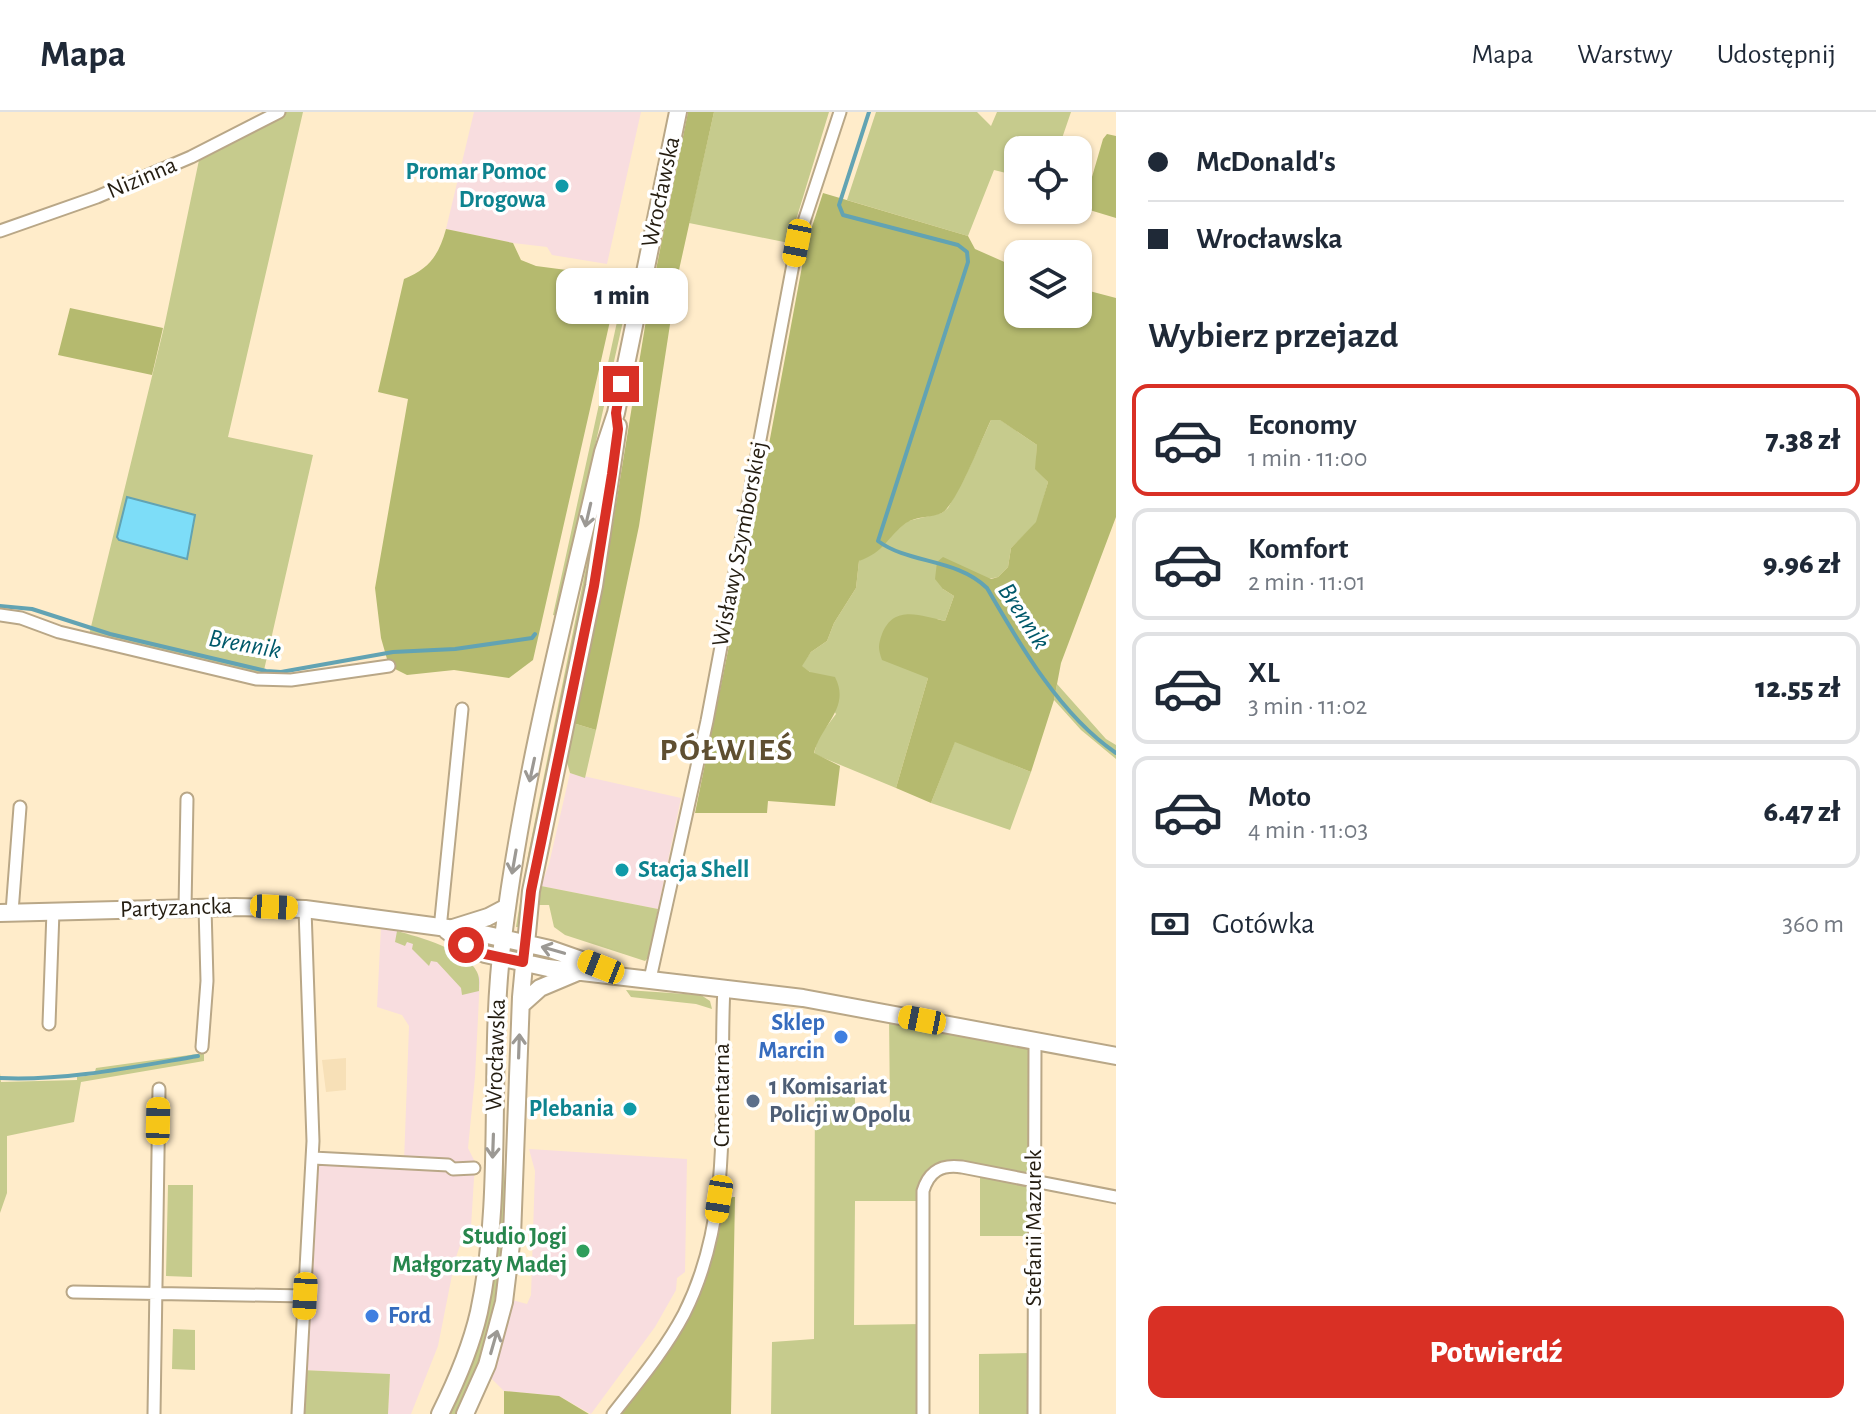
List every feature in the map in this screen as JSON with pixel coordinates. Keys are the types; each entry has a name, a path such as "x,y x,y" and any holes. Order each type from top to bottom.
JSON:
{"main road":[{"name":"Wrocławska","path":"440,1414 471,1341 485,1276 501,957 520,827 603,452 616,413 678,112"},
{"name":"Wrocławska","path":"465,1414 495,1340 507,1277 513,1212 525,943 543,829 594,586 618,429 616,413"},
{"name":"Partyzancka","path":"6,912 205,907 305,909 470,931 581,958 621,975"},
{"path":"443,929 488,917 507,907"},
{"name":"Partyzancka","path":"443,929 485,954 578,972 621,975"},
{"path":"521,1005 540,988 578,972"},
{"path":"621,975 803,998 1116,1056"}],"street":[{"name":"Nizinna","path":"0,231 94,198 191,157 279,112"},
{"name":"Wisławy Szymborskiej","path":"650,979 707,721 797,243 840,112"},
{"path":"0,615 256,679 291,680 389,666"},
{"path":"443,929 462,709"},
{"path":"185,908 187,799"},
{"path":"6,912 20,807"},
{"path":"202,1047 207,981 205,907"},
{"path":"298,1414 313,1158 305,909"},
{"path":"49,1024 53,911"},
{"name":"Cmentarna","path":"613,1414 677,1326 697,1284 710,1246 722,1170 724,987"},
{"name":"Stefanii Mazurek","path":"1034,1414 1035,1041"},
{"path":"154,1414 159,1089"},
{"path":"313,1158 474,1168"},
{"path":"923,1414 925,1185 937,1169 951,1166 1116,1197"},
{"path":"73,1292 305,1296"}],"shaded area":[{"path":"474,112 641,112 607,264 552,255 547,247 446,229"},
{"path":"570,773 681,798 658,909 541,886"},
{"path":"381,927 422,938 450,950 472,963 480,978 468,1148 475,1162 471,1227 466,1228 455,1260 438,1346 411,1414 388,1414 390,1374 301,1370 313,1158 404,1162 409,1026 402,1015 377,1007"},
{"path":"346,1058 346,1090 326,1092 322,1060"},
{"path":"529,1149 687,1159 685,1272 677,1278 676,1290 655,1327 591,1414 559,1396 504,1391 490,1377 512,1300 527,1304 531,1295 535,1171"}],"green space":[{"path":"279,112 303,112 228,437 313,455 262,679 88,639 165,323 199,160 197,154"},
{"path":"688,112 714,112 677,279 639,526 596,730 573,723 601,596 647,314"},
{"path":"714,112 829,112 789,243 689,223"},
{"path":"876,112 977,112 991,126 997,112 1071,112 1063,136 1004,136 1004,172 994,170 968,236 847,200"},
{"path":"1107,134 1116,136 1116,218 1092,211 1092,177"},
{"path":"823,193 968,236 975,249 1004,262 1004,328 1092,328 1092,292 1116,298 1116,517 1061,663 1054,700 1031,772 955,742 931,803 896,788 928,678 882,660 879,650 887,625 901,615 945,621 954,596 935,579 937,562 943,557 991,579 998,577 1008,567 1011,548 1036,522 1048,482 1035,469 1037,445 1000,420 991,420 948,507 942,513 906,523 880,549 859,561 856,588 834,623 827,641 811,652 802,666 810,672 835,677 839,688 837,707 814,753 840,766 835,806 768,801 767,813 695,813 759,498 806,245"},
{"path":"446,229 513,243 521,260 536,266 620,277 533,660 509,678 454,670 407,675 389,666 381,638 375,588 408,399 378,392 404,279 432,260"},
{"path":"627,276 632,281 557,616 553,615"},
{"path":"70,308 163,328 152,375 58,355"},
{"path":"999,419 1037,445 1036,469 1048,482 1037,522 1011,548 1008,567 998,577 943,589 954,596 945,621 937,619 928,678 896,788 814,754 818,738 836,714 810,672 801,666 811,652 827,641 834,623 856,588 859,561 908,521 942,513 948,508 991,420"},
{"path":"602,488 593,555 537,820 519,927 516,927 528,855"},
{"path":"1057,684 1106,739 1116,745 1116,759 1081,730 1054,700"},
{"path":"573,723 596,730 585,778 570,773 566,759"},
{"path":"955,741 1031,772 1010,830 931,803"},
{"path":"541,886 658,909 649,957 645,961 565,935 554,927 549,905 539,905"},
{"path":"397,931 442,946 463,957 477,972 479,991 462,995 461,988 437,962 431,961 429,966 412,949 413,944 407,942 405,946 395,942"},
{"path":"626,990 701,995 710,1001 712,1009 696,1004 631,997"},
{"path":"505,1001 508,1002 504,1068 504,1243 491,1321 479,1363 456,1414 448,1414 480,1337 496,1256"},
{"path":"889,1013 1035,1041 1034,1236 980,1236 980,1171 937,1169 923,1201 855,1201 854,1325 923,1324 923,1414 771,1414 772,1342 814,1339 815,1085 855,1084 855,1114 890,1114"},
{"path":"204,1053 204,1061 81,1082 74,1122 7,1136 7,1193 0,1213 0,1073 1,1082 77,1080 77,1077 94,1075 96,1068"},
{"path":"168,1185 193,1185 192,1277 166,1276"},
{"path":"735,1197 731,1414 613,1414 677,1326 716,1218"},
{"path":"173,1329 195,1330 195,1370 172,1369"},
{"path":"1034,1353 1034,1414 979,1414 979,1354"},
{"path":"301,1370 390,1374 388,1414 298,1414"},
{"path":"504,1391 559,1396 589,1414 504,1414"}],"water":[{"path":"127,497 195,515 187,559 119,540 117,537"}],"waterway":[{"path":"869,112 839,205 843,215 958,245 967,252 968,262 878,541 904,554 961,571 987,588 1059,699 1116,753"},
{"name":"Brennik","path":"0,606 32,609 110,634 281,672 393,652 455,649 532,638 535,634"},
{"path":"0,1078 75,1075 198,1056"}],"place":[{"name":"Promar Pomoc Drogowa","path":"562,186"},
{"name":"Stacja Shell","path":"622,870"},
{"name":"Sklep Marcin","path":"841,1037"},
{"name":"1 Komisariat Policji w Opolu","path":"753,1101"},
{"name":"Plebania","path":"630,1109"},
{"name":"Studio Jogi Małgorzaty Madej","path":"583,1251"},
{"name":"Ford","path":"372,1316"}],"district":[{"name":"PÓŁWIEŚ","path":"727,750"}],"route":[{"path":"466,945 485,954 523,962 531,891 594,586 612,474 621,384"}]}
